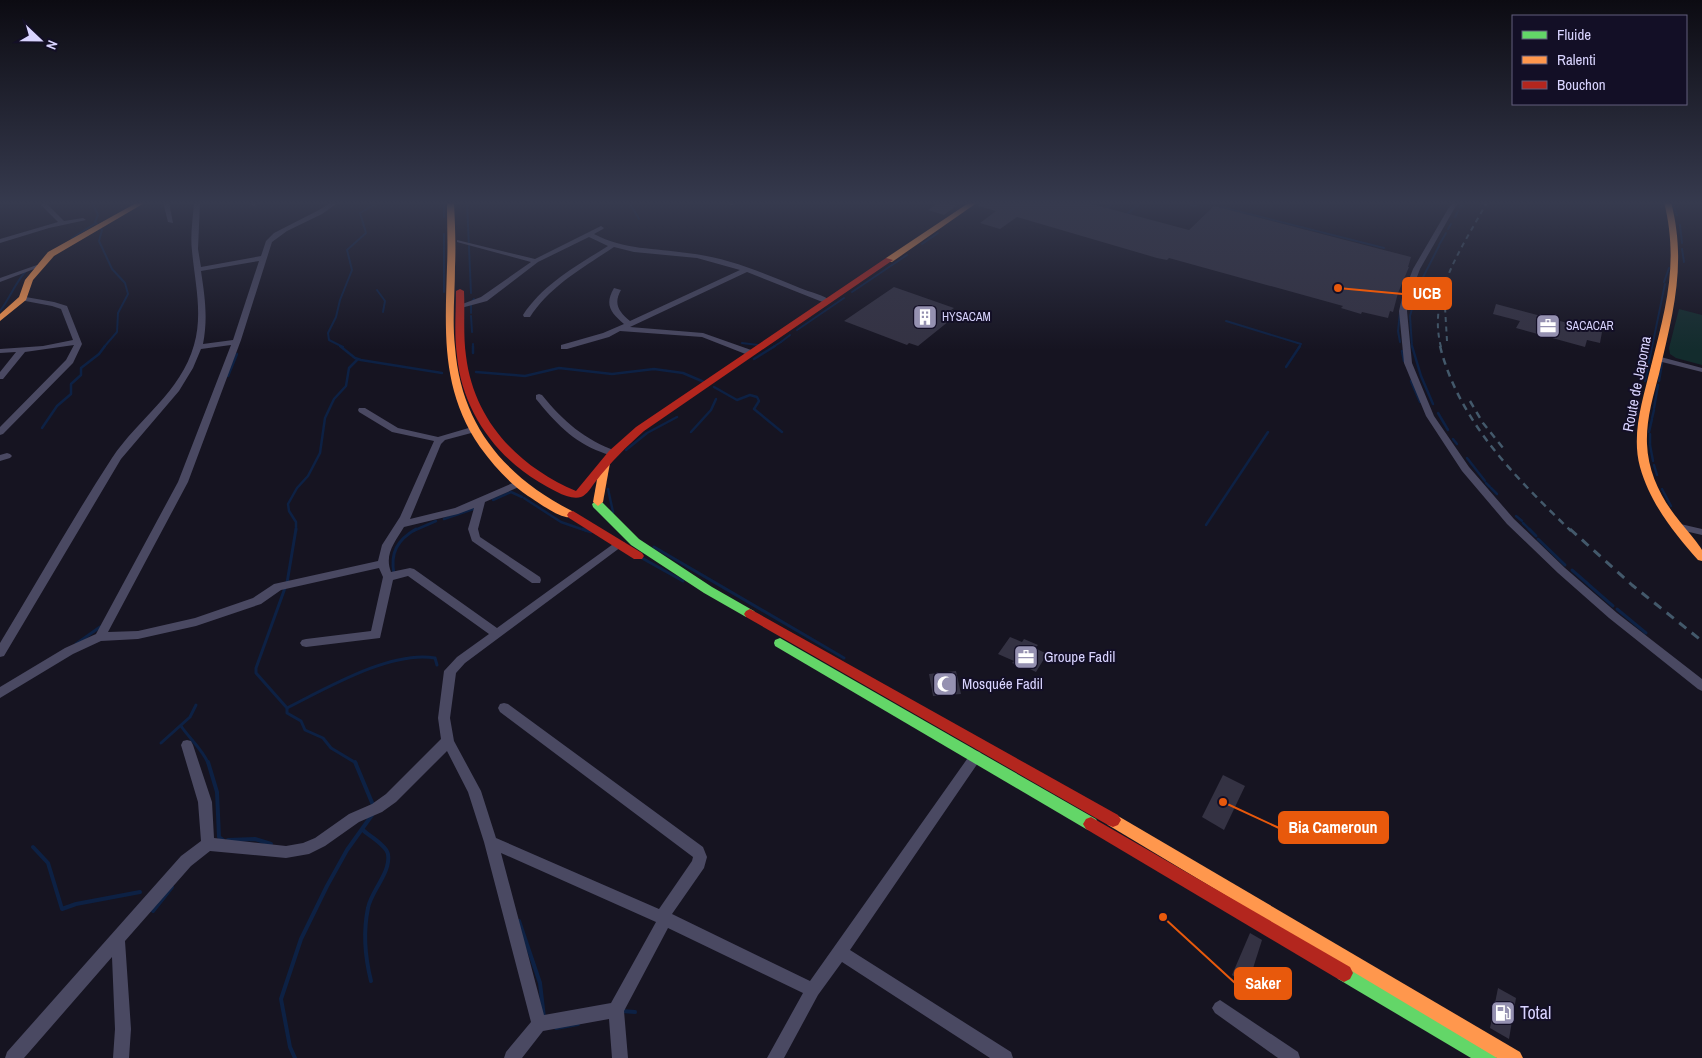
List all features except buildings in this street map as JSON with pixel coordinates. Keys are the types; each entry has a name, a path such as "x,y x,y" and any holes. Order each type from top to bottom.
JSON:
{"main road":[{"path":"2,316 23,298 29,280 38,266 57,251"},
{"path":"450,251 450,343 452,373 457,395 472,430 503,470 518,484 540,501 570,514 794,645 848,669 1086,804 1485,1053"},
{"path":"459,251 463,368 466,386 479,416 489,432 517,463 542,483 577,494 595,496 598,503 635,542 704,594"},
{"path":"609,457 598,503 588,513 570,514 563,508 564,504 577,494 609,457 640,429 902,251"},
{"name":"Route de Japoma","path":"1677,251 1668,310 1642,423 1641,444 1649,476 1659,500 1675,526 1702,557"},
{"path":"503,470 517,463"},
{"path":"794,645 840,678 1485,1053 1514,1058"},
{"path":"840,678 848,669"}],"street":[{"path":"0,653 117,458 176,389 189,368 198,347 203,312 195,251"},
{"path":"100,637 183,482 236,342 257,283 265,251"},
{"path":"501,251 536,260"},
{"path":"461,306 484,299 536,260 554,251"},
{"path":"526,315 533,306 563,279 604,251"},
{"path":"642,251 698,256 746,270 828,301"},
{"path":"1428,251 1414,275 1405,297 1403,310 1404,348 1412,375 1427,411 1444,440 1481,487 1528,540 1589,595 1702,686"},
{"path":"198,270 263,258"},
{"path":"0,280 38,266"},
{"path":"564,347 606,335 746,270"},
{"path":"617,290 612,298 612,305 614,310 629,324"},
{"path":"0,432 70,361 75,352 77,342 64,308 54,304 23,298"},
{"path":"619,329 704,335 751,353"},
{"path":"0,351 77,342"},
{"path":"198,347 236,342"},
{"path":"0,377 23,349"},
{"path":"1657,358 1702,370"},
{"path":"539,397 570,432 599,448 609,457"},
{"path":"362,410 395,430 439,440 472,430"},
{"path":"306,643 376,635 387,545 401,524 439,440"},
{"path":"401,524 445,514 481,502 518,484"},
{"path":"481,502 473,529 476,539 536,580"},
{"path":"1675,526 1702,532"},
{"path":"539,1024 491,842 474,791 448,741 444,718 450,671 461,660 620,544"},
{"path":"0,693 68,651 100,637 138,635 196,622 257,601 278,587 385,570 413,574 497,634"},
{"path":"504,708 698,852 700,857 699,862 663,918 616,1010 620,1058"},
{"path":"13,1058 186,861 208,844 286,852 304,849 320,842 354,818 377,808 391,798 448,741"},
{"path":"187,745 205,802 208,844"},
{"path":"775,1058 813,990 976,756"},
{"path":"491,842 663,918 813,990"},
{"path":"118,939 123,1028 121,1058"},
{"path":"840,952 1005,1058"},
{"path":"1220,1008 1292,1058"},
{"path":"512,1058 539,1024 616,1010"}],"green space":[{"path":"1679,309 1702,315 1702,365 1676,358 1670,354 1669,348"}],"waterway":[{"path":"104,251 112,269 125,283 128,294 118,313 117,332 104,347"},
{"path":"343,347 329,340 328,333 336,317 340,300 352,270 347,251"},
{"path":"444,251 444,273"},
{"path":"469,251 471,293"},
{"path":"1419,285 1436,251"},
{"path":"1682,251 1684,262"},
{"path":"852,292 907,255"},
{"path":"1664,282 1669,268"},
{"path":"0,311 26,271"},
{"path":"444,274 444,292"},
{"path":"1652,347 1665,284"},
{"path":"1412,347 1410,316 1418,287"},
{"path":"377,290 385,301 383,312"},
{"path":"797,330 844,298"},
{"path":"471,313 471,303 474,299"},
{"path":"1400,312 1398,331 1400,342"},
{"path":"471,316 472,332"},
{"path":"1226,321 1301,344 1299,347"},
{"path":"773,347 790,335"},
{"path":"742,343 758,345"},
{"path":"473,344 473,353"},
{"path":"42,428 57,406 71,394 71,384 81,375 81,368 99,354 105,346"},
{"path":"340,346 358,359"},
{"path":"754,359 775,346"},
{"path":"1286,367 1300,346"},
{"path":"1412,346 1421,376 1433,404"},
{"path":"1645,381 1652,346"},
{"path":"1402,351 1404,361"},
{"path":"228,376 237,354"},
{"path":"296,529 296,522 289,511 288,504 297,488 308,476 320,453 325,418 334,399 346,386 349,368 358,359"},
{"path":"358,359 442,373"},
{"path":"1659,381 1662,363"},
{"path":"476,372 525,376 559,368 612,374 654,369 683,373 704,382"},
{"path":"1411,381 1420,402"},
{"path":"1654,408 1658,385"},
{"path":"714,387 737,400 750,395 757,397 759,401 754,409 782,432"},
{"path":"691,432 711,410 716,399"},
{"path":"1652,418 1654,410"},
{"path":"1438,413 1448,430"},
{"path":"626,450 647,433 677,417"},
{"path":"1649,432 1652,419"},
{"path":"1206,525 1268,432"},
{"path":"1650,434 1653,461"},
{"path":"1453,439 1457,444"},
{"path":"1467,458 1485,481"},
{"path":"1654,465 1657,475"},
{"path":"1486,483 1490,487"},
{"path":"1491,488 1497,494"},
{"path":"608,489 613,512"},
{"path":"1662,489 1671,506"},
{"path":"493,500 511,492 522,497"},
{"path":"524,498 561,522 587,531"},
{"path":"444,519 476,508"},
{"path":"1516,516 1522,521"},
{"path":"413,531 436,521"},
{"path":"1523,523 1536,536"},
{"path":"287,583 296,529"},
{"path":"394,574 393,560 396,548 409,533 416,529"},
{"path":"583,529 591,532"},
{"path":"1538,539 1565,565"},
{"path":"654,547 844,658"},
{"path":"642,558 683,581"},
{"path":"1572,570 1588,584"},
{"path":"1589,585 1613,606"},
{"path":"285,588 256,668 256,673 287,708"},
{"path":"1617,609 1646,633"},
{"path":"76,644 100,627"},
{"path":"287,708 339,682 379,665 418,657 435,658 437,665"},
{"path":"161,743 190,717 196,705"},
{"path":"287,708 287,713 301,721 305,730 323,738 331,748 355,763"},
{"path":"181,726 203,753 208,763"},
{"path":"208,762 217,792 219,837 223,840"},
{"path":"355,763 373,805"},
{"path":"295,1058 290,1047 281,999 301,939 327,886 347,850 372,815"},
{"path":"363,830 381,844 388,854 387,868 373,895 366,917 365,944 371,981"},
{"path":"228,840 255,839 271,844"},
{"path":"33,847 48,863 62,909 76,904 140,892"},
{"path":"153,911 172,887"},
{"path":"519,921 540,983 544,1018"},
{"path":"622,1011 635,1012"},
{"path":"556,1028 578,1024"}],"railway":[{"path":"1441,347 1438,327 1439,308 1443,290 1459,251"},
{"path":"1447,341 1445,307 1449,295"},
{"path":"1440,346 1449,374 1475,424 1510,469 1571,531"},
{"path":"1470,401 1483,423 1503,448"},
{"path":"1570,529 1632,585 1702,641"}],"traffic: fast":[{"path":"597,504 635,542 708,590 750,614"},
{"path":"780,643 1091,824"},
{"path":"1344,973 1488,1058"}],"traffic: slow":[{"path":"0,318 23,298 29,280 51,254 56,251"},
{"path":"451,251 450,345 453,369 467,416 478,437 508,474 546,503 568,514"},
{"path":"889,260 902,251"},
{"path":"1675,251 1672,294 1648,395 1644,416 1642,446 1649,480 1661,504 1676,526 1702,557"},
{"path":"598,502 605,463"},
{"path":"1113,820 1514,1058"}],"traffic: jam":[{"path":"580,494 613,453 640,429 889,260"},
{"path":"460,291 462,363 467,386 475,407 486,427 516,461 554,486 575,495"},
{"path":"573,515 638,556"},
{"path":"750,614 1113,820"},
{"path":"1091,824 1344,973"}],"place":[{"name":"UCB","path":"1338,288"},
{"name":"HYSACAM","path":"925,317"},
{"name":"SACACAR","path":"1548,326"},
{"name":"Groupe Fadil","path":"1026,657"},
{"name":"Mosquée Fadil","path":"945,684"},
{"name":"Bia Cameroun","path":"1223,802"},
{"name":"Saker","path":"1163,917"},
{"name":"Total","path":"1503,1013"}]}
